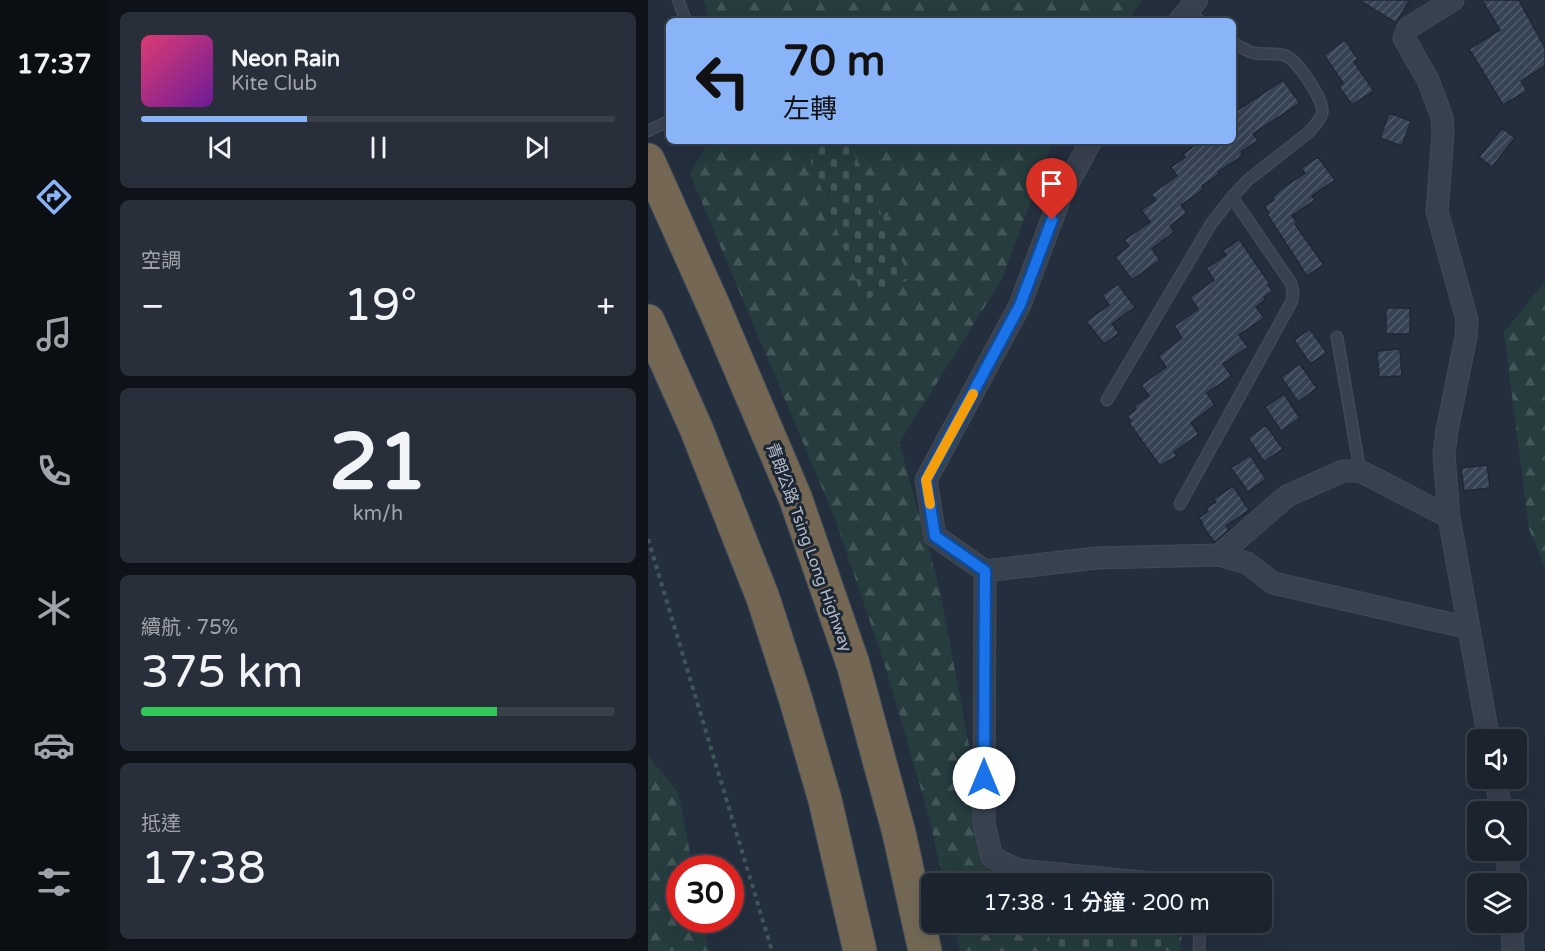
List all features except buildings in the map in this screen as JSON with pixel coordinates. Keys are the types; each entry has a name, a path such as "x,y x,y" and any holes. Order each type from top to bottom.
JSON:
{"highway":[{"name":"青朗公路 Tsing Long Highway","path":"648,160 795,497 853,664 899,832 925,951"},
{"path":"648,321 696,428 763,598 825,800 860,951"}],"street":[{"path":"1453,0 1408,27 1404,38 1428,80 1442,117 1443,134 1437,211 1467,320 1466,338 1445,442 1449,517 1487,729"},
{"path":"1089,144 1060,198 1020,305 926,480 935,536 985,571 1096,558 1220,555 1247,563 1273,584 1469,628"},
{"path":"1220,555 1287,496 1342,471 1360,471 1449,517"},
{"path":"985,571 984,824 992,857 1018,870 1049,873"},
{"path":"1512,933 1513,951"}],"lane":[{"path":"678,0 685,18"},
{"path":"1107,400 1200,241 1232,197 1261,168 1317,123 1322,113 1323,105 1298,65 1290,58 1283,54 1254,53 1236,44"},
{"path":"648,132 666,123"},
{"path":"1180,504 1288,310 1293,292 1287,276 1232,197"},
{"path":"1337,337 1360,471"},
{"path":"1199,951 1200,933"}],"path":[{"path":"648,539 772,951"}],"green space":[{"path":"703,0 1143,0 1129,18 709,18"},
{"path":"707,144 1052,144 1002,279 899,443 939,586 993,873 942,873 928,813 886,669 836,521 690,174"},
{"path":"823,144 850,144 910,279 864,301 808,154"},
{"path":"1545,282 1545,567 1529,529 1504,332"},
{"path":"648,756 678,792 690,855 666,855 666,933 706,933 709,951 648,951"},
{"path":"956,933 1182,933 1180,951 960,951"},
{"path":"1048,933 1165,933 1166,951 1052,951"}],"slow traffic":[{"path":"930,504 926,480 973,394"}],"route":[{"path":"984,778 985,571 935,536 926,480 1020,305 1052,220"}]}
